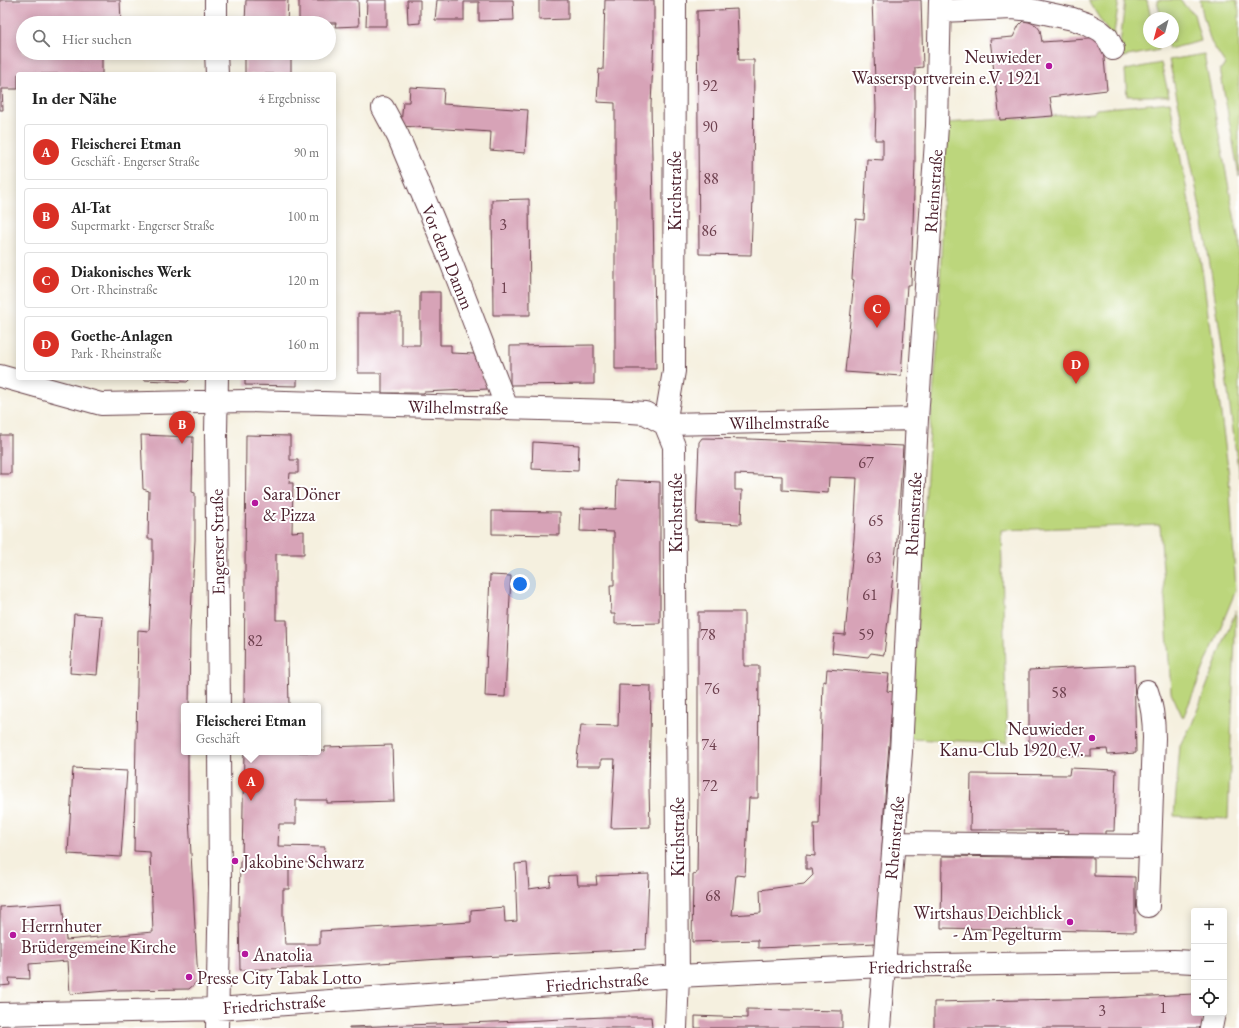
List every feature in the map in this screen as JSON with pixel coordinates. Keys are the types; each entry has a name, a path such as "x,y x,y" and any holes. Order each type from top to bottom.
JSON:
{"street":[{"path":"216,0 216,16"},
{"name":"Kirchstraße","path":"675,0 674,371 665,424 674,446 678,976 676,1028"},
{"path":"940,6 1013,8 1031,10 1072,19 1087,24 1100,31 1107,37 1113,49"},
{"name":"Rheinstraße","path":"879,1028 901,752 917,419 936,134 940,6"},
{"path":"216,60 216,72"},
{"name":"Vor dem Damm","path":"384,108 398,136 451,262 507,408"},
{"name":"Wilhelmstraße","path":"0,376 101,404 246,401 616,411 645,413 665,424 917,419"},
{"name":"Engerser Straße","path":"217,380 216,432 219,703"},
{"path":"1147,691 1152,703 1154,738 1148,906"},
{"path":"217,1018 220,884 219,755"},
{"path":"894,844 1150,846"},
{"name":"Friedrichstraße","path":"0,1014 217,1018 678,976 883,966 1191,962"},
{"path":"1212,1028 1214,1016"}],"green space":[{"path":"1088,0 1119,0 1113,40"},
{"path":"1125,0 1147,0 1150,12 1143,12 1143,48 1158,48 1159,50 1123,57 1120,44"},
{"path":"1157,0 1181,0 1194,14 1201,41 1179,46 1179,12 1160,12"},
{"path":"1200,0 1236,0 1239,10 1239,176 1220,69 1226,65 1211,42"},
{"path":"1204,54 1239,242 1239,477 1207,244 1192,165 1169,60"},
{"path":"1161,63 1169,96 1127,96 1125,70"},
{"path":"1170,102 1203,275 1229,476 1236,590 1183,718 1171,692 1160,525 1001,530 1007,743 910,739 930,428 938,340 946,123 1094,113 1096,109"},
{"path":"1236,610 1228,819 1174,816 1180,746 1192,724"}],"building":[{"path":"0,0 120,0 121,16 16,16 16,60 102,60 102,72 16,72 16,89 2,89 3,110 0,110"},
{"path":"246,0 288,0 287,16 245,16"},
{"path":"299,0 358,0 359,26 336,27 336,16 299,16"},
{"path":"367,0 387,0 387,26 366,26"},
{"path":"407,0 420,0 420,23 408,24"},
{"path":"437,0 513,0 514,20 479,21 479,2 464,2 464,20 435,20"},
{"path":"539,0 568,0 568,19 539,20"},
{"path":"605,0 654,0 651,105 656,369 615,369 615,103 597,102 599,69 603,70"},
{"path":"872,0 921,0 923,67 915,68 915,162 911,285 907,285 901,376 845,372 854,280 852,279 856,219 864,220 867,159 883,160 883,140 875,140 876,108"},
{"path":"737,9 739,60 754,60 751,255 699,254 697,11"},
{"name":"Neuwieder Wassersportverein e.V. 1921","path":"1023,21 1036,25 1040,30 1042,42 1102,38 1107,90 1050,97 1053,116 1000,120 990,39 1013,37 1019,25"},
{"path":"245,60 291,60 291,72 245,72"},
{"path":"410,87 444,89 443,104 528,110 525,153 490,150 491,132 401,126 403,102 409,102"},
{"path":"529,199 530,315 493,315 492,200"},
{"path":"420,292 440,292 440,345 451,345 451,353 474,354 488,389 424,393 382,393 382,373 358,373 358,313 401,313 401,345 420,345"},
{"path":"594,345 594,384 510,385 510,346"},
{"path":"144,380 189,380 187,382"},
{"path":"245,380 297,380 297,386 245,385"},
{"path":"0,435 11,435 11,474 0,474"},
{"path":"141,435 193,437 192,492 195,493 195,540 190,631 189,703 181,703 181,755 188,755 188,799 198,981 189,989 119,990 70,994 68,961 29,964 30,979 9,978 10,985 0,986 0,907 62,903 66,940 153,932 150,852 134,851 138,630 149,631 153,559 153,539 148,539 149,491 143,489"},
{"path":"246,435 290,436 290,460 298,460 298,473 290,473 289,483 293,483 292,532 304,531 304,554 276,554 276,620 287,620 289,703 244,703"},
{"path":"702,438 903,446 897,540 884,655 871,653 868,657 832,653 834,634 845,635 854,538 857,478 829,477 828,493 782,490 782,476 735,474 735,490 742,490 741,524 696,522 699,442"},
{"path":"533,442 579,445 578,471 532,469"},
{"path":"617,480 660,482 660,623 615,624 615,614 611,614 610,585 614,585 614,532 580,531 581,508 616,509"},
{"path":"492,511 560,512 560,535 492,534"},
{"path":"490,575 511,576 505,697 485,696"},
{"path":"698,612 744,612 744,666 759,666 758,798 749,798 745,876 736,875 732,915 761,913 760,890 804,884 813,875 812,869 806,869 806,855 815,856 814,824 819,824 823,681 826,682 827,669 889,674 887,691 893,692 884,811 877,943 758,948 758,940 692,942 693,874 697,873"},
{"path":"74,614 102,616 97,675 70,673"},
{"path":"1134,665 1136,753 1108,755 1107,749 1091,750 1091,756 1042,755 1043,749 1029,750 1029,670"},
{"path":"619,685 651,686 649,787 650,827 611,828 615,759 601,759 601,766 576,766 581,725 618,726"},
{"path":"392,745 394,801 327,803 327,800 296,800 296,824 279,824 278,846 325,847 324,863 289,862 289,889 283,889 285,944 320,944 320,931 471,922 471,910 504,907 505,922 517,921 515,864 527,863 529,889 550,886 551,876 577,875 578,885 597,885 596,876 649,874 646,949 240,970 239,915 240,861 242,861 244,755 321,755 321,751 325,751 325,747"},
{"path":"73,768 127,771 121,857 68,854"},
{"path":"1070,768 1116,770 1114,831 1105,831 1105,837 1068,836 1069,830 970,830 971,774 1069,775"},
{"path":"942,856 1094,858 1094,876 1135,877 1135,932 941,928"},
{"path":"1191,994 1191,1016 1204,1016 1202,1028 934,1028 934,1002 1110,998"},
{"path":"747,1009 842,1011 842,1028 695,1028 695,1016 747,1018"},
{"path":"604,1017 651,1017 652,1028 349,1028 349,1027"}],"place":[{"name":"Neuwieder Wassersportverein e.V. 1921","path":"1049,66"},
{"name":"Diakonisches Werk","path":"877,328"},
{"name":"Goethe-Anlagen","path":"1076,384"},
{"name":"Al-Tat","path":"182,444"},
{"name":"Sara Döner & Pizza","path":"255,503"},
{"name":"Neuwieder Kanu-Club 1920 e.V.","path":"1092,738"},
{"name":"Fleischerei Etman","path":"251,801"},
{"name":"Jakobine Schwarz","path":"235,861"},
{"name":"Wirtshaus Deichblick - Am Pegelturm","path":"1070,922"},
{"name":"Herrnhuter Brüdergemeine Kirche","path":"13,935"},
{"name":"Anatolia","path":"245,954"},
{"name":"Presse City Tabak Lotto","path":"189,977"}]}
